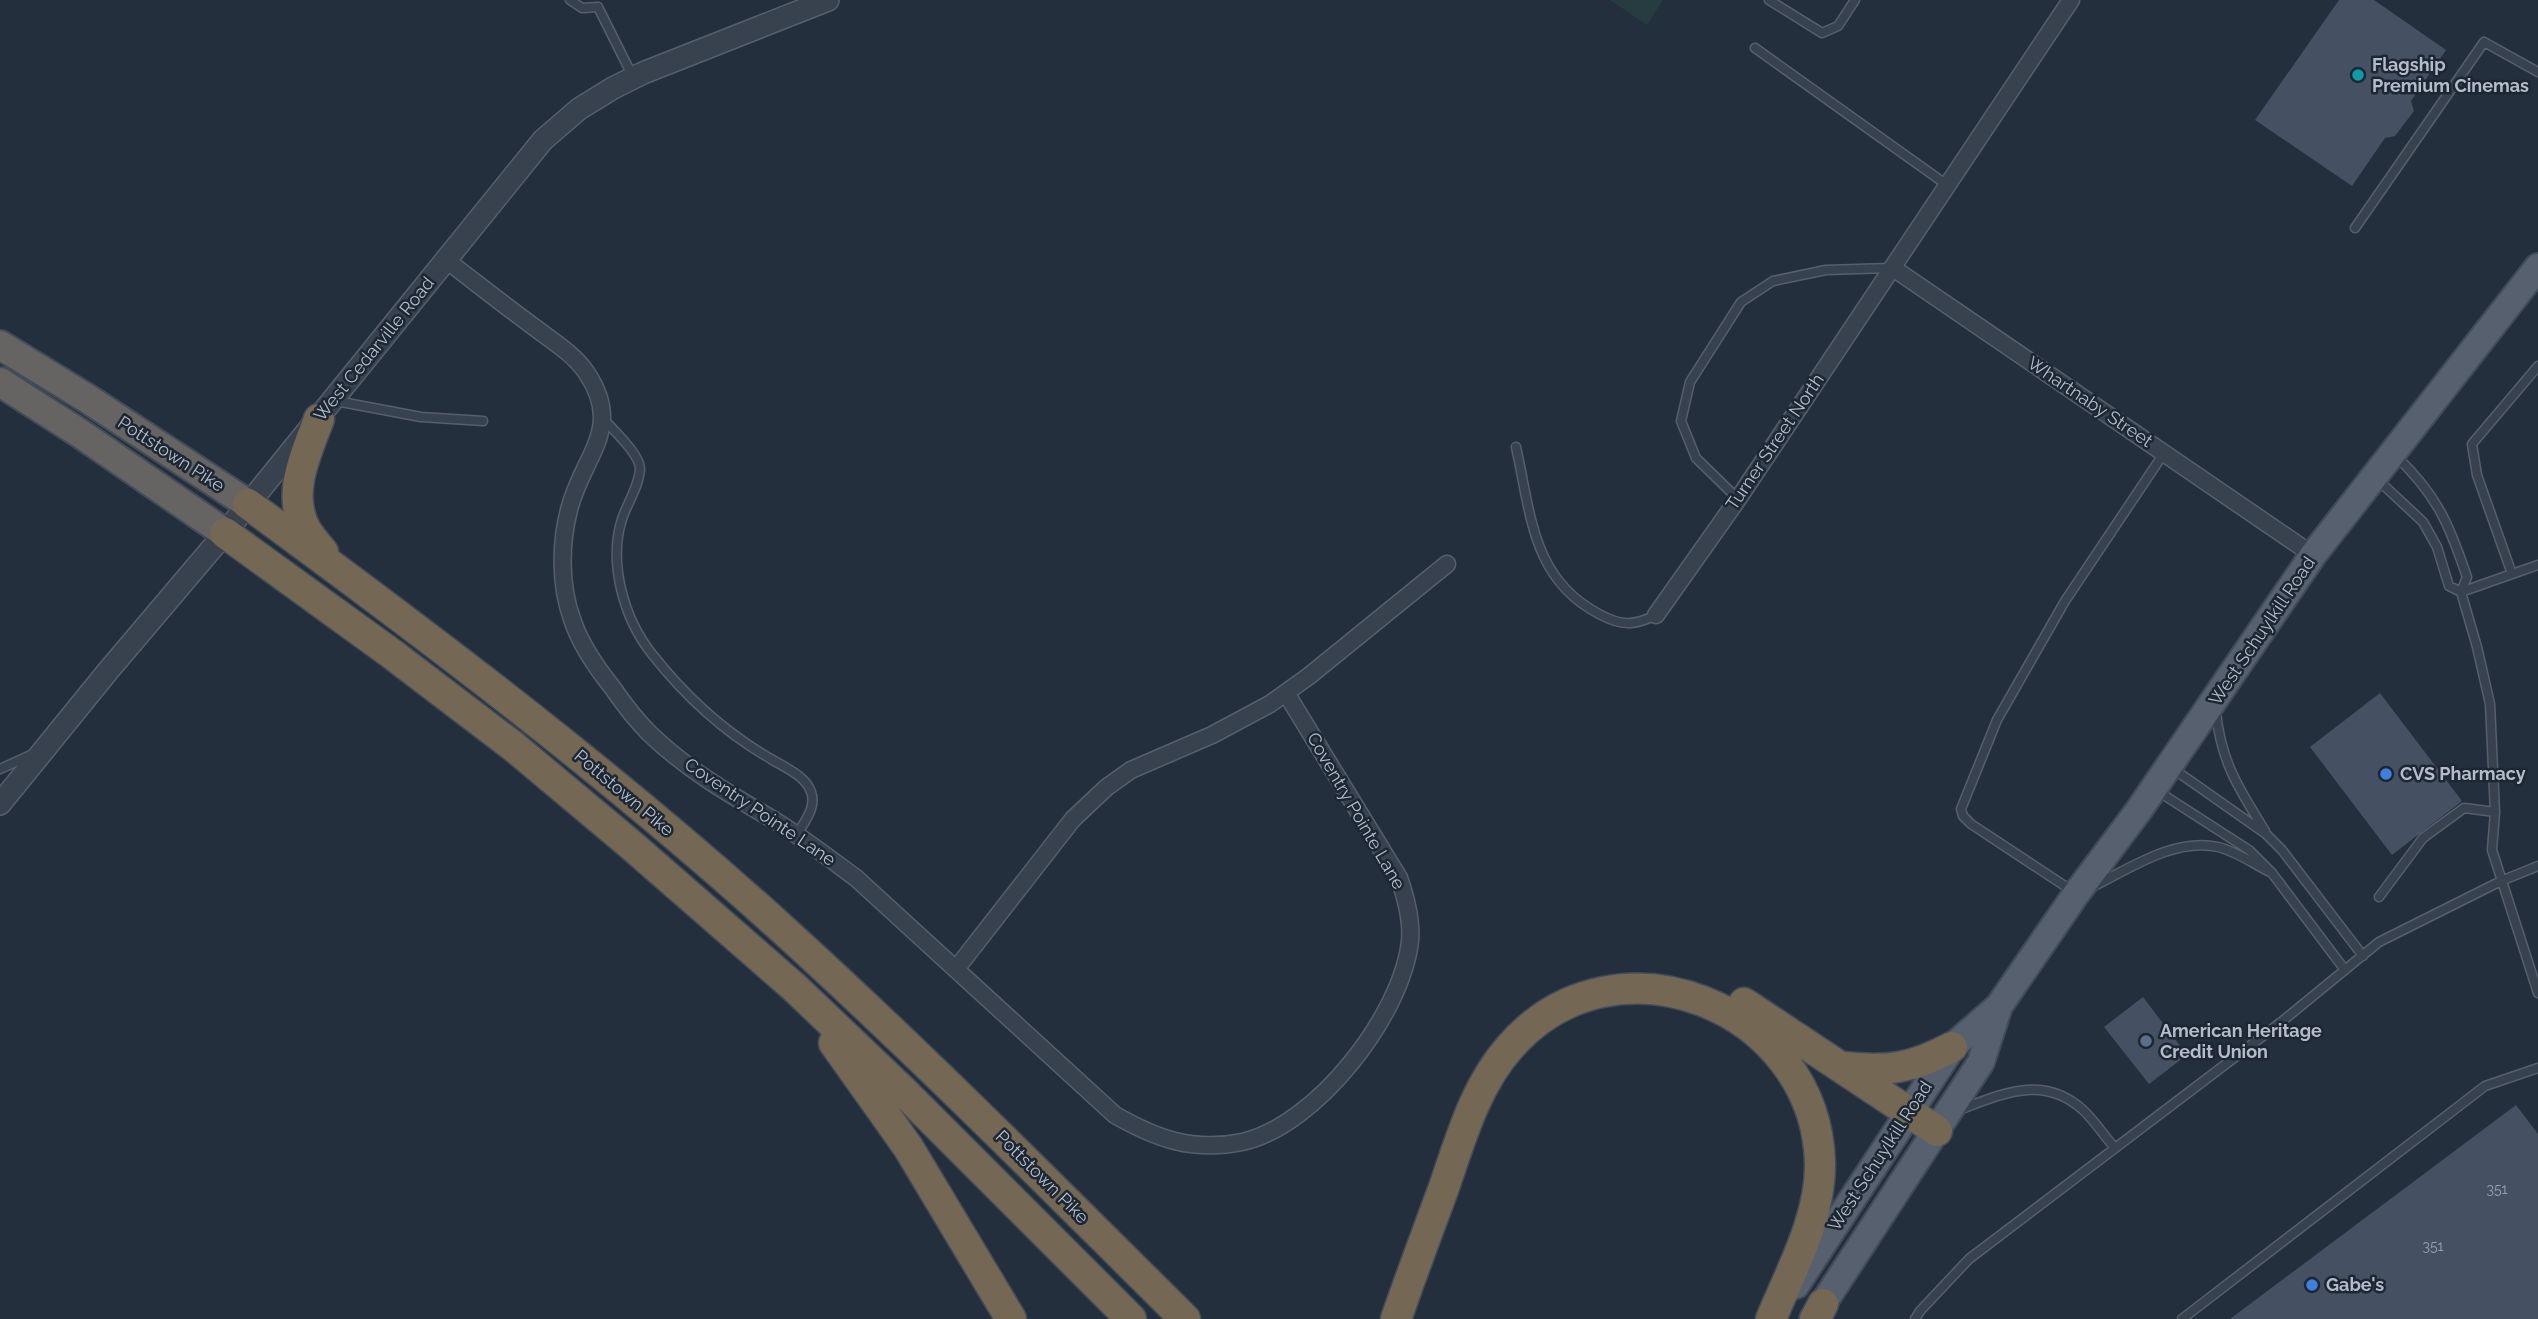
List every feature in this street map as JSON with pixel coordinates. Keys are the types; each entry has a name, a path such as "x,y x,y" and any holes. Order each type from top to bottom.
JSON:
{"highway":[{"name":"Pottstown Pike","path":"0,345 88,399 248,505 544,726 789,935 931,1067 1185,1319"},
{"name":"Pottstown Pike","path":"0,382 225,533 513,746 795,988 903,1091 1131,1319"},
{"path":"326,410 298,479 298,505 306,529 333,566"},
{"path":"1374,1319 1401,1260 1469,1075 1481,1056 1510,1022 1558,990 1605,975 1634,972 1657,972 1703,981 1750,1007 1909,1112 1943,1122"},
{"path":"795,988 908,1147 1011,1319"},
{"path":"1396,1319 1478,1096 1499,1060 1530,1028 1562,1007 1605,991 1648,989 1683,993 1714,1006 1743,1023 1783,1060 1807,1103 1818,1147 1818,1190 1805,1235 1773,1319"},
{"path":"1840,1066 1892,1070 1929,1059 1952,1047"}],"main road":[{"name":"West Schuylkill Road","path":"1773,1319 1952,1047 1999,1006 2076,894 2154,788 2313,555 2538,267"},
{"name":"West Schuylkill Road","path":"1817,1314 1980,1062 1999,1006"}],"street":[{"name":"West Cedarville Road","path":"0,804 326,410 543,140 579,109 633,78 828,0"},
{"path":"1893,268 2071,0"},
{"path":"446,260 557,344 585,370 596,390 603,418"},
{"name":"Whartnaby Street","path":"1893,268 2313,555"},
{"name":"Turner Street North","path":"1656,615 1738,499 1893,268"},
{"name":"Coventry Pointe Lane","path":"603,418 597,446 583,471 569,507 565,530 565,590 572,620 592,661 649,733 698,774 730,797 797,835 856,878 1115,1115 1167,1141 1217,1145 1245,1141 1285,1125 1347,1069 1388,1006 1401,978 1409,950 1409,911 1399,878 1286,693"},
{"path":"956,969 1066,827 1107,787 1132,771 1270,704 1447,564"}],"lane":[{"path":"570,0 582,8 600,3 633,78"},
{"path":"1769,0 1822,33 1838,26 1855,0"},
{"path":"2356,228 2484,42 2538,72"},
{"path":"1755,48 1947,184"},
{"path":"1738,499 1696,458 1681,421 1690,382 1741,302 1773,281 1826,270 1893,268"},
{"path":"2512,574 2477,475 2472,444 2538,366"},
{"path":"326,410 482,421"},
{"path":"603,418 635,455 640,468 621,522 617,552 621,589 630,620 650,653 690,699 758,752 805,781 811,792 813,805 797,835"},
{"path":"1516,447 1540,551 1549,571 1576,601 1603,616 1626,624 1639,624 1656,615"},
{"path":"2164,453 2051,625 1997,720 1961,809 1963,816 1971,824 2076,894 2154,857 2186,846 2219,847 2272,873"},
{"path":"2394,454 2413,472 2446,518 2467,577 2461,592 2490,705 2495,812 2492,850 2538,993"},
{"path":"2375,477 2423,522 2437,547 2449,586 2461,592 2538,565"},
{"path":"2215,700 2219,739 2232,778 2268,836"},
{"path":"0,769 45,749"},
{"path":"2169,766 2268,836 2282,850 2362,956"},
{"path":"2154,788 2249,850 2272,873 2345,970"},
{"path":"2379,897 2423,838 2453,815 2463,808 2495,812"},
{"path":"1915,1319 1969,1259 2280,1023 2379,942 2501,881 2538,866"},
{"path":"2182,1319 2485,1086 2538,1068"},
{"path":"1943,1122 2013,1091 2032,1088 2045,1090 2083,1110 2115,1148"}],"green space":[{"path":"1610,0 1663,0 1647,25"}],"building":[{"name":"Flagship Premium Cinemas","path":"2339,0 2374,0 2446,50 2411,101 2414,111 2395,136 2385,138 2352,186 2255,120"},
{"name":"CVS Pharmacy","path":"2380,693 2462,801 2392,855 2310,747"},
{"name":"American Heritage Credit Union","path":"2143,997 2187,1055 2149,1084 2104,1027"},
{"path":"2516,1105 2538,1134 2538,1319 2230,1319"}],"place":[{"name":"Flagship Premium Cinemas","path":"2358,75"},
{"name":"CVS Pharmacy","path":"2386,774"},
{"name":"American Heritage Credit Union","path":"2146,1041"},
{"name":"Gabe's","path":"2312,1285"}]}
